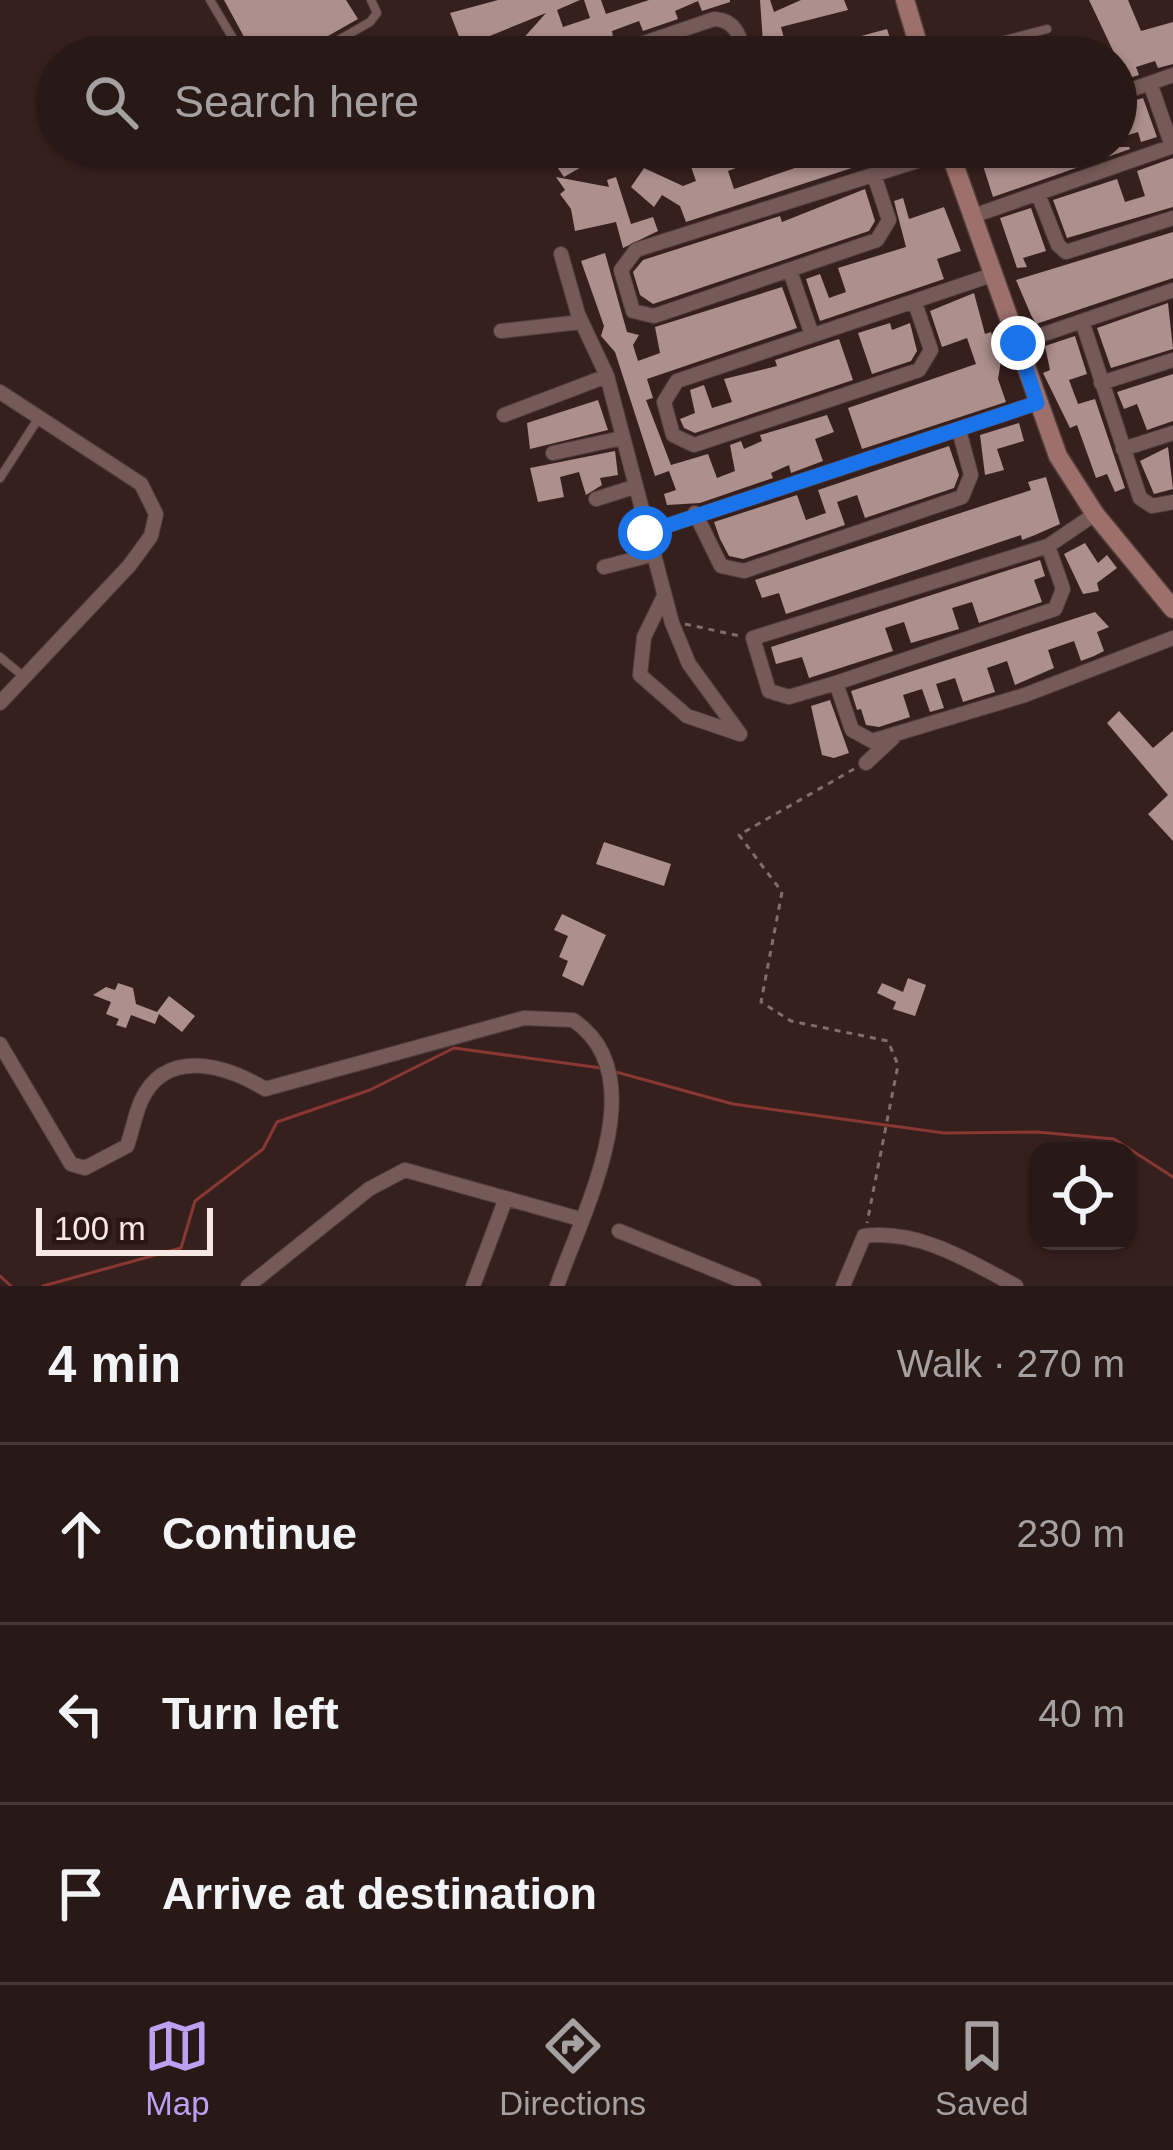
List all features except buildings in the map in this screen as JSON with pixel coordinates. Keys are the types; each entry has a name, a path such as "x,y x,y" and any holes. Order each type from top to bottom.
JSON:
{"street":[{"path":"905,0 916,36"},
{"path":"664,36 714,19 730,22 740,36"},
{"path":"1137,87 1173,76"},
{"path":"1137,159 1172,146 1150,83"},
{"path":"874,175 889,220 885,233 790,271 646,317 633,311 621,270 636,250 894,168"},
{"path":"959,168 1058,456 1095,514 1170,599"},
{"path":"973,216 1111,168"},
{"path":"1038,194 1058,245 1066,252 1173,218"},
{"path":"561,254 581,322 607,376 672,623 688,664 740,734 687,716 640,675 644,637 664,596"},
{"path":"790,271 812,334"},
{"path":"915,303 931,350 919,370 694,445 673,435 664,402 669,385 992,275"},
{"path":"1018,343 1173,290"},
{"path":"1082,321 1145,503 1173,502"},
{"path":"501,331 581,322"},
{"path":"1101,383 1173,360"},
{"path":"504,415 607,376"},
{"path":"0,392 141,484 156,514 151,536 129,566 0,704"},
{"path":"645,533 1037,403"},
{"path":"695,513 721,566 744,571 962,497 971,475 959,430"},
{"path":"1123,449 1173,433"},
{"path":"553,453 622,438"},
{"path":"596,499 634,487"},
{"path":"1048,545 1063,589 1055,609 836,683 775,696 753,638 1048,545 1095,514"},
{"path":"604,568 651,555"},
{"path":"836,683 858,738 872,741 1025,695 1173,638"},
{"path":"866,763 895,736"},
{"path":"0,1044 71,1164 86,1168 127,1146 143,1096 184,1068 221,1065 265,1089 524,1018 573,1020 601,1048 613,1098 612,1128 557,1286"},
{"path":"248,1286 388,1175 405,1170 580,1219"},
{"path":"473,1286 506,1198"},
{"path":"619,1232 754,1286"},
{"path":"843,1286 864,1236 890,1233 949,1251 1016,1286"}],"lane":[{"path":"210,0 231,36"},
{"path":"346,36 377,13 371,0"},
{"path":"1020,36 1047,29"},
{"path":"0,478 39,418"},
{"path":"0,657 24,677"}],"path":[{"path":"672,623 753,638"},
{"path":"864,1236 898,1064 888,1041 791,1021 761,1002 782,892 739,835 866,763"}],"waterway":[{"path":"43,1286 181,1248 195,1201 263,1149 277,1122 370,1090 454,1048 601,1068"},
{"path":"616,1072 733,1104 944,1133 1037,1132 1114,1139 1173,1177"},
{"path":"0,1276 11,1286"}],"route":[{"path":"645,533 1037,403 1018,343"}]}
